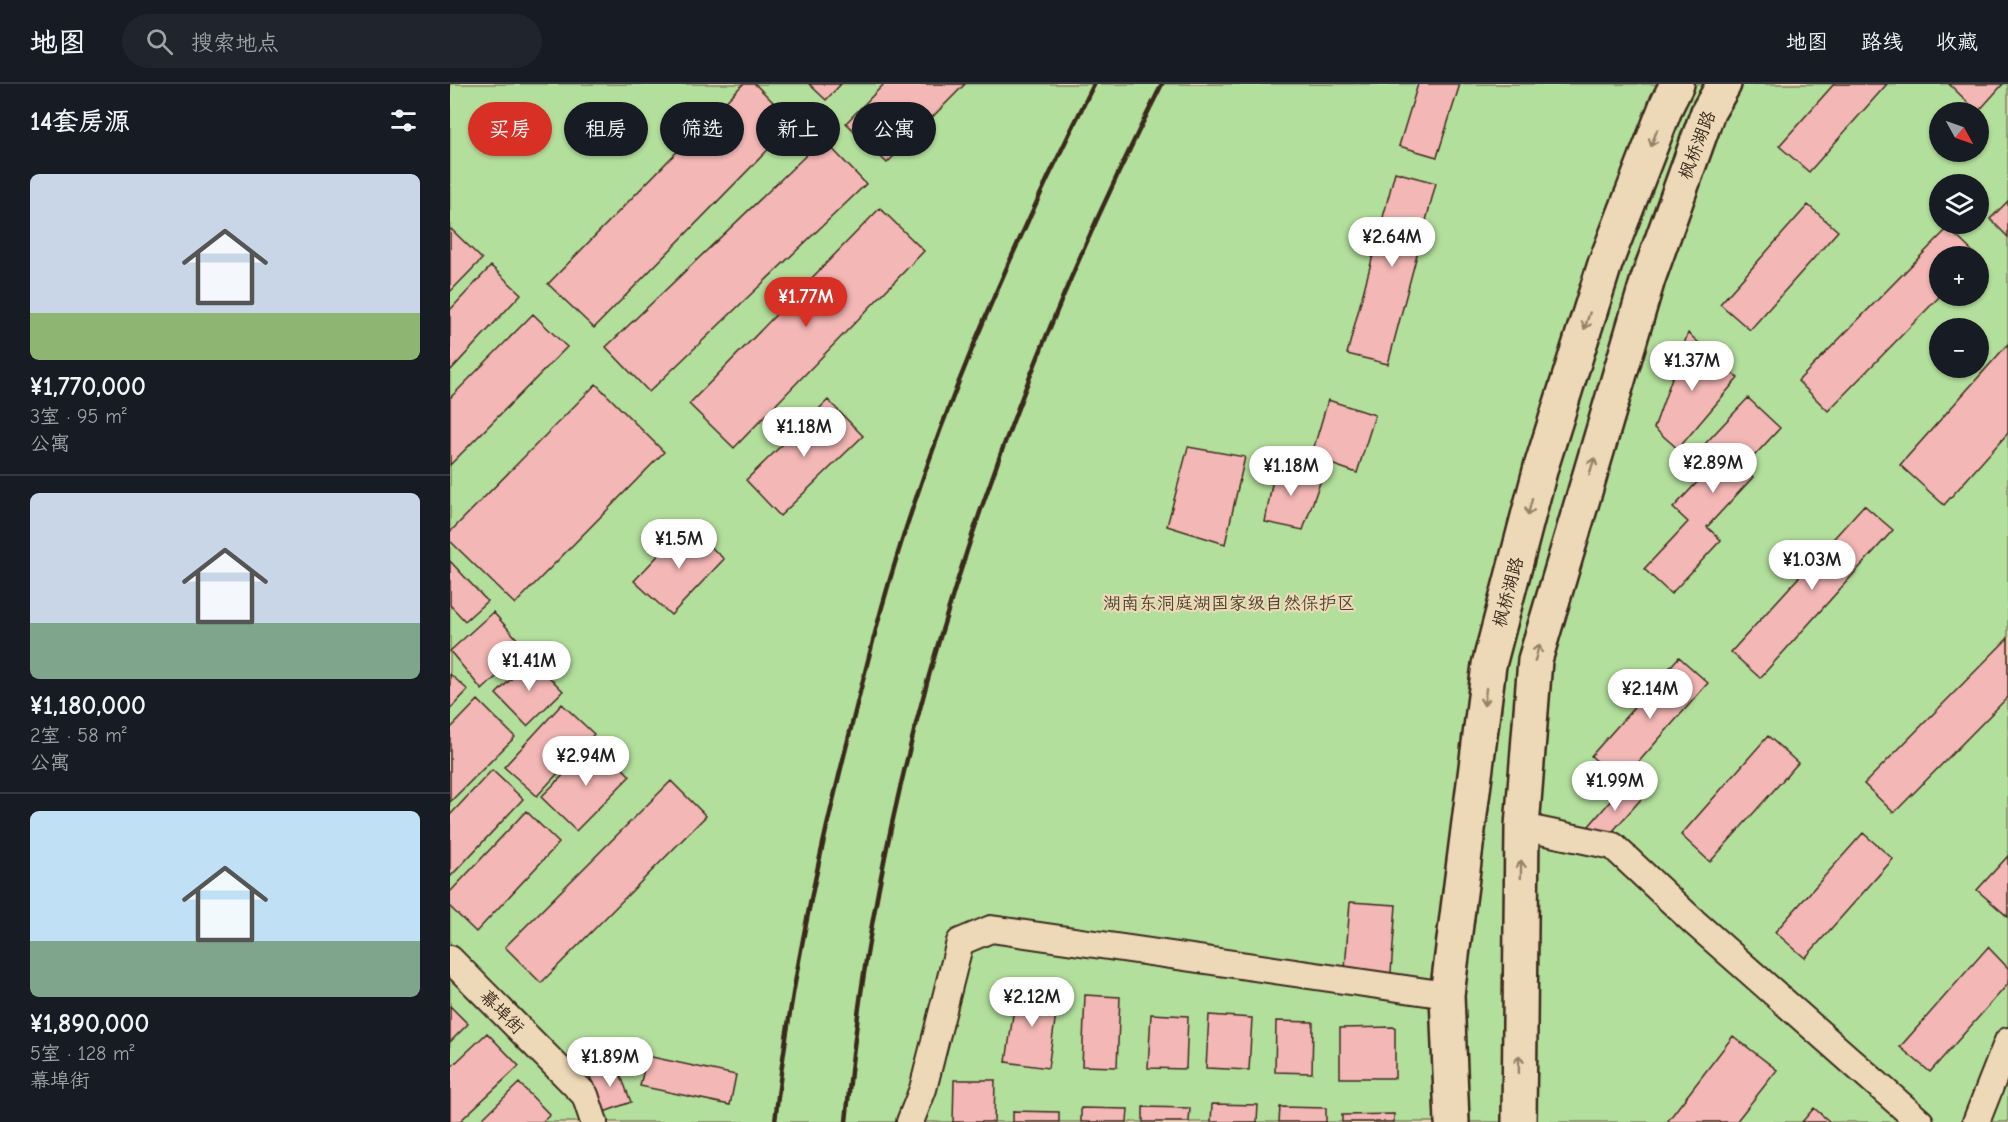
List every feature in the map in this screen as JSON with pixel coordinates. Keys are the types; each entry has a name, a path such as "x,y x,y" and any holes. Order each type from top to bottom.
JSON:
{"main road":[{"name":"枫桥湖路","path":"1452,1122 1447,995 1489,665 1541,467 1605,264 1667,104 1677,84"},
{"name":"枫桥湖路","path":"1518,1122 1522,827 1534,660 1648,279 1708,112 1724,84"}],"street":[{"path":"1522,827 1613,846 1694,922 1920,1122"},
{"path":"910,1122 923,1089 960,942 991,929 1447,995"},
{"name":"幕埠街","path":"450,959 585,1095 594,1122"},
{"path":"1976,1122 2008,1041"}],"green space":[{"name":"湖南东洞庭湖国家级自然保护区","path":"450,84 2008,84 2008,1122 450,1122"}],"building":[{"path":"743,84 755,84 773,102 756,102 756,156 762,156 594,328 548,284 673,156 744,156 744,102 725,102"},
{"path":"809,84 841,84 826,100"},
{"path":"884,84 965,84 936,113 936,102 866,102"},
{"path":"1418,84 1460,84 1437,157 1399,146"},
{"path":"1834,84 1887,84 1809,172 1779,146"},
{"path":"1949,84 2003,84 1987,102 1968,102"},
{"path":"852,117 852,129 846,123"},
{"path":"805,156 839,156 866,184 649,392 606,347"},
{"path":"880,156 894,156 887,163"},
{"path":"1395,172 1436,183 1388,364 1347,354"},
{"path":"2008,201 2008,237 1990,219"},
{"path":"1808,205 1838,231 1750,330 1720,304"},
{"path":"880,208 924,251 734,448 689,404"},
{"path":"451,229 482,259 450,292 450,231"},
{"path":"1942,234 1954,234 1967,246 1930,246"},
{"path":"1929,247 1930,306 1828,411 1798,381"},
{"path":"491,266 521,294 450,371 450,310"},
{"path":"533,314 567,347 450,465 450,398"},
{"path":"1688,333 1738,378 1678,449 1654,428"},
{"path":"2008,344 2008,433 1944,505 1900,465 1978,378 1989,378 1989,365"},
{"path":"596,384 664,452 515,604 450,541 450,532"},
{"path":"1748,398 1780,428 1743,468 1753,477 1707,527 1721,540 1671,594 1644,569 1688,522 1673,508 1718,460 1703,446"},
{"path":"828,400 863,436 780,516 746,480"},
{"path":"1328,400 1375,415 1357,473 1311,457"},
{"path":"1188,447 1245,457 1225,544 1167,526"},
{"path":"1276,462 1322,477 1303,530 1265,522"},
{"path":"1864,505 1893,530 1760,678 1731,652"},
{"path":"687,525 724,559 671,615 634,581"},
{"path":"450,561 487,601 465,621 450,605"},
{"path":"493,612 526,649 482,690 450,651"},
{"path":"2008,638 2008,697 1894,813 1864,784"},
{"path":"1679,657 1708,683 1621,782 1591,756"},
{"path":"531,659 563,691 527,726 496,694"},
{"path":"450,674 468,690 450,709"},
{"path":"478,700 515,737 450,802 450,729"},
{"path":"562,704 594,734 537,796 504,767"},
{"path":"1768,736 1798,763 1710,862 1681,835"},
{"path":"597,742 630,776 576,831 541,797"},
{"path":"492,770 523,799 450,877 450,815"},
{"path":"671,781 706,816 541,983 505,947"},
{"path":"1625,784 1642,798 1605,840 1589,826"},
{"path":"526,811 559,843 476,932 450,907 450,892"},
{"path":"1863,833 1893,859 1805,958 1775,932"},
{"path":"2008,856 2008,917 1977,890"},
{"path":"1350,902 1396,905 1390,986 1344,983"},
{"path":"1988,947 2008,968 2008,984 1930,1072 1900,1047"},
{"path":"1017,988 1059,994 1048,1068 1006,1062"},
{"path":"1085,995 1120,997 1117,1067 1082,1066"},
{"path":"450,1006 468,1024 450,1042"},
{"path":"1151,1014 1188,1016 1186,1069 1148,1068"},
{"path":"1209,1015 1252,1018 1249,1070 1206,1068"},
{"path":"1276,1021 1313,1022 1312,1073 1275,1072"},
{"path":"1395,1027 1395,1078 1340,1078 1340,1028"},
{"path":"487,1033 519,1066 459,1122 450,1122 450,1068"},
{"path":"1733,1036 1777,1070 1736,1122 1667,1122"},
{"path":"647,1056 736,1075 730,1105 640,1086"},
{"path":"616,1063 631,1102 604,1112 589,1074"},
{"path":"954,1080 995,1080 994,1122 953,1122"},
{"path":"519,1083 550,1115 542,1122 479,1122"},
{"path":"1212,1104 1258,1105 1257,1122 1211,1122"},
{"path":"1143,1107 1190,1108 1189,1122 1143,1122"},
{"path":"1280,1107 1326,1108 1326,1122 1279,1122"},
{"path":"1081,1108 1128,1109 1127,1122 1081,1122"},
{"path":"1814,1108 1830,1122 1802,1122"},
{"path":"1013,1111 1059,1112 1059,1122 1013,1122"},
{"path":"1394,1114 1394,1122 1342,1122 1342,1115"}],"railway":[{"path":"775,1122 788,1025 815,882 836,787 882,607 902,539 949,406 1003,275 1094,84"},
{"path":"846,1122 862,987 886,853 917,720 955,588 999,458 1049,331 1103,206 1162,84"}]}
